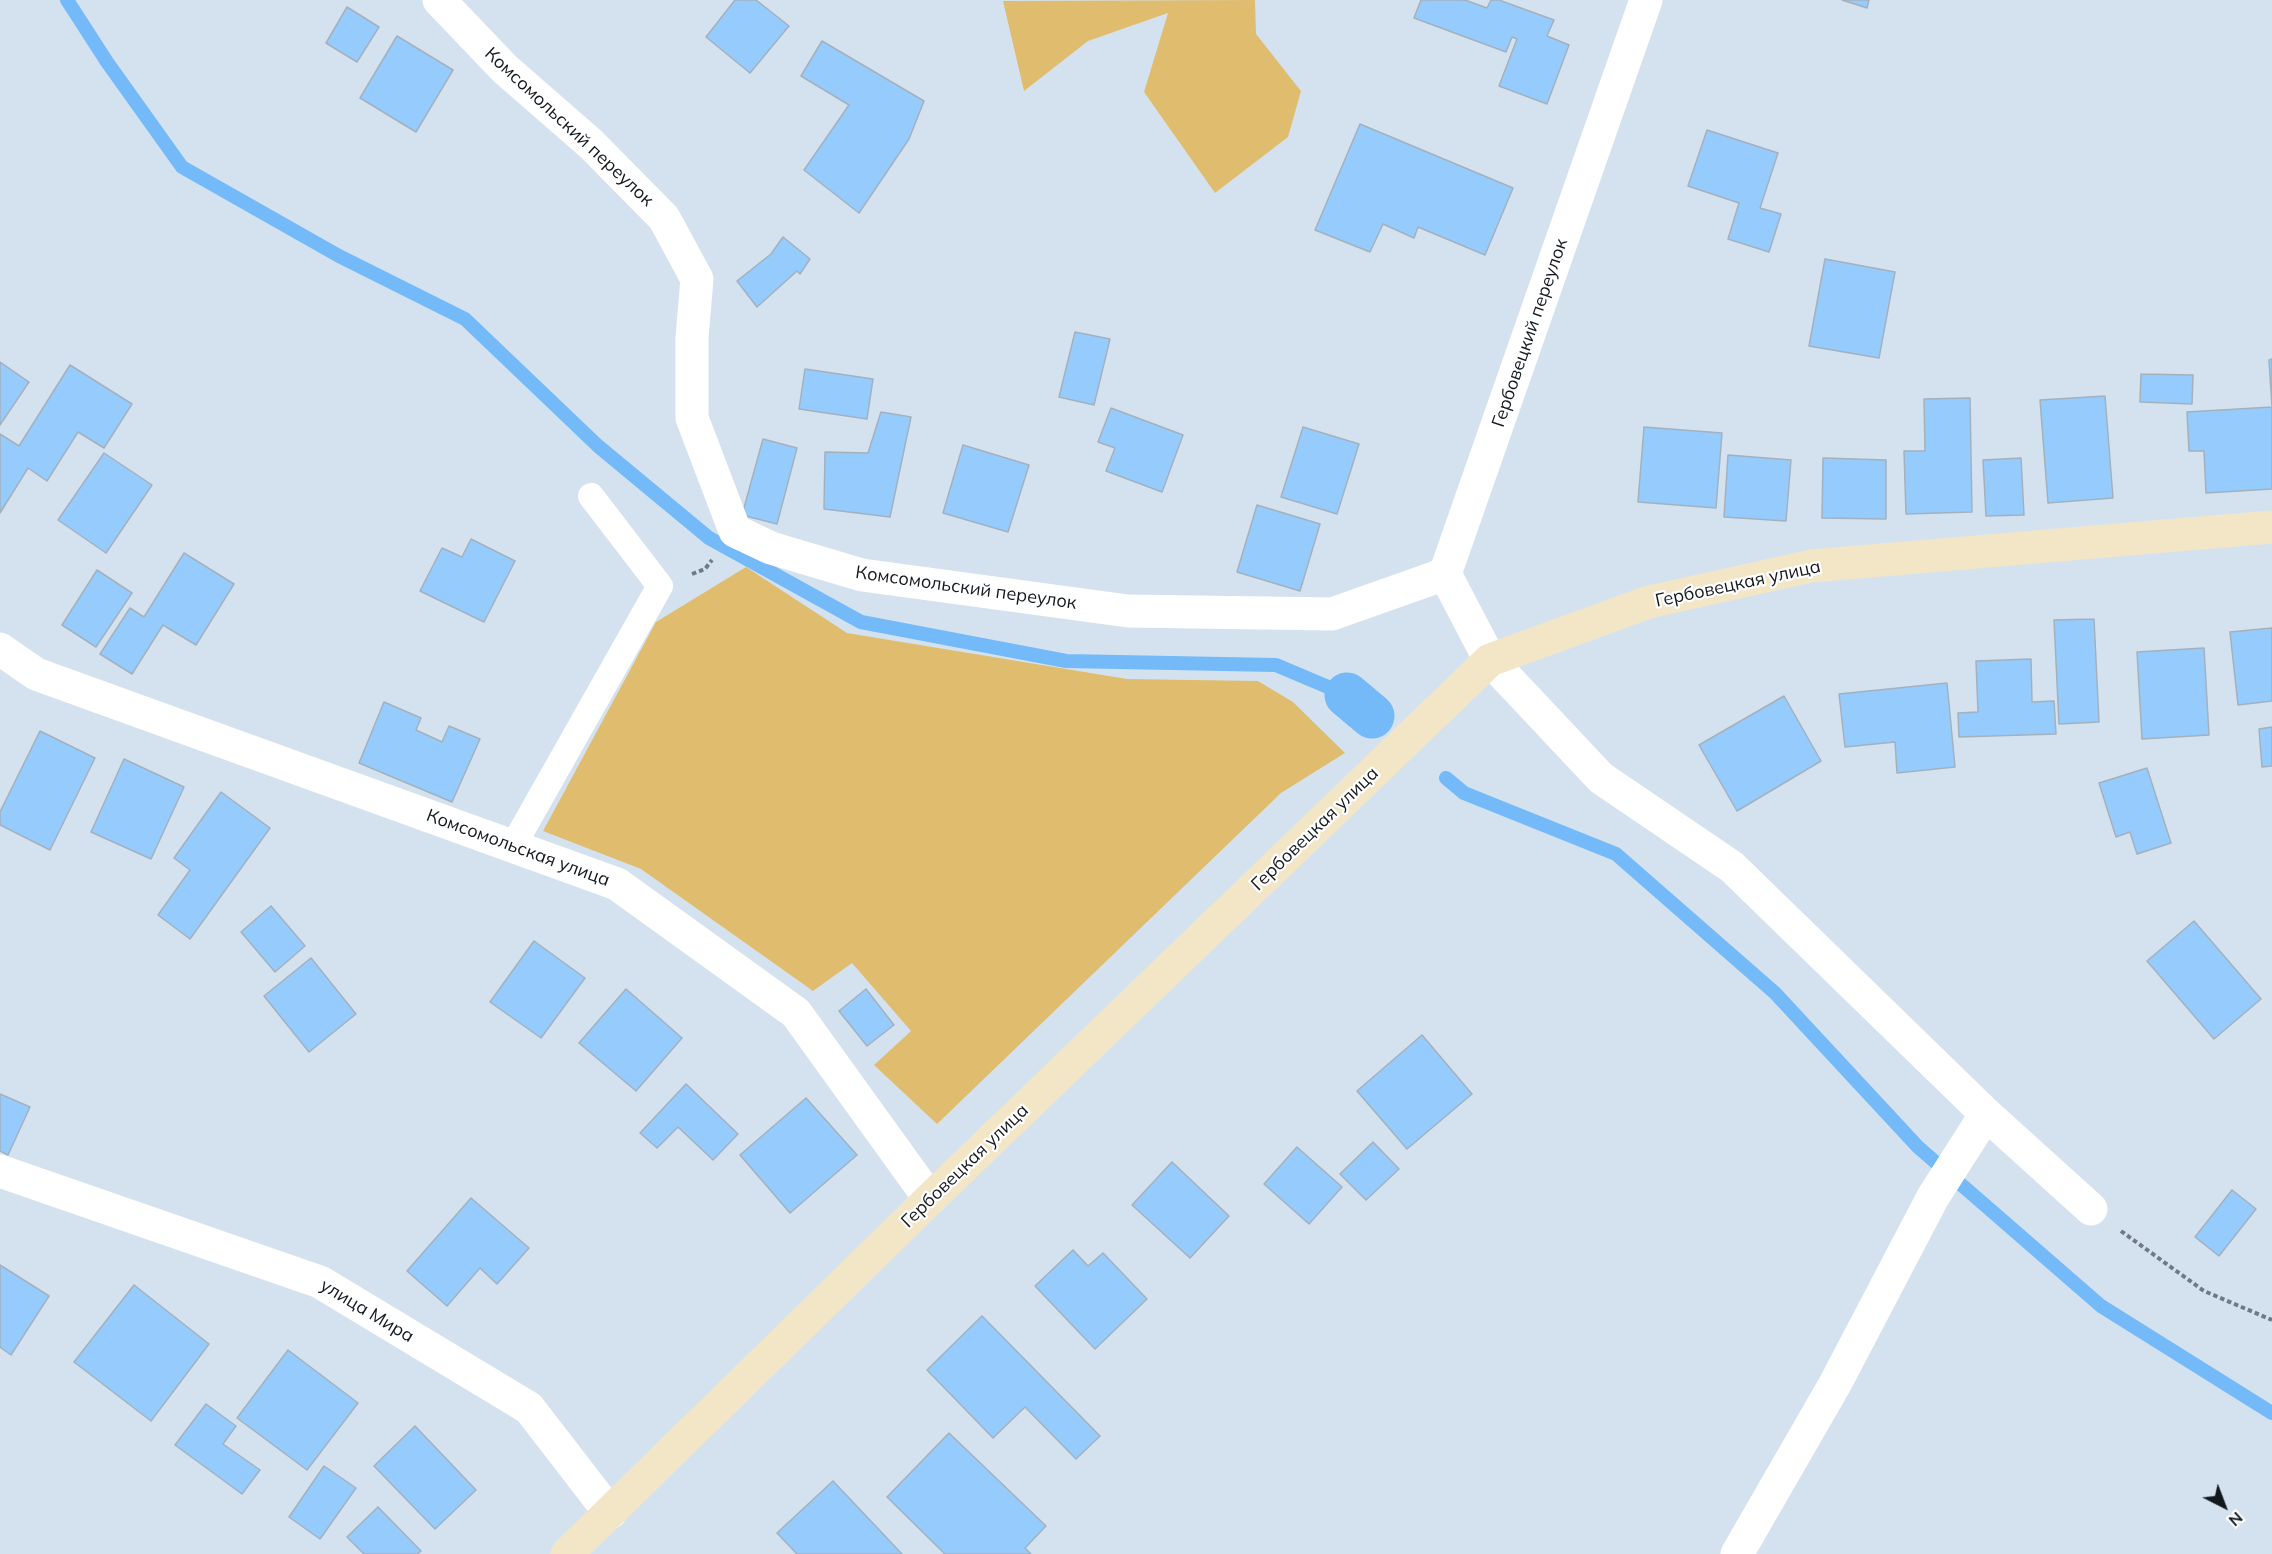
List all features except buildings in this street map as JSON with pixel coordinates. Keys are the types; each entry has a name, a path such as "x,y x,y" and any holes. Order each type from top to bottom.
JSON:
{"street":[{"name":"Комсомольский переулок","path":"439,0 505,69 591,144 664,218 697,279 692,337 692,418 735,531 771,548 862,575 1128,611 1332,614 1445,574"},
{"name":"Гербовецкий переулок","path":"1445,574 1646,0"},
{"name":"Гербовецкая улица","path":"567,1554 930,1199 1490,660 1649,602 1811,566 2272,527"},
{"path":"1445,574 1490,660 1602,778 1732,867 1986,1114 2091,1209"},
{"name":"Комсомольская улица","path":"0,649 36,674 617,884 796,1013 930,1199"},
{"path":"1737,1554 1835,1384 1933,1197 1986,1114"},
{"name":"улица Мира","path":"0,1172 320,1282 529,1408 610,1513"}],"lane":[{"path":"513,846 660,586 591,496"}],"path":[{"path":"2091,1209 2204,1291 2272,1320"}],"shaded area":[{"path":"1255,0 1256,34 1301,91 1288,137 1215,193 1144,92 1168,13 1088,41 1024,91 1003,1"},
{"path":"746,567 847,633 1127,679 1258,681 1293,702 1345,753 1281,793 937,1124 874,1065 911,1031 852,963 813,991 641,869 543,831 656,622"}],"waterway":[{"path":"67,0 107,62 182,167 339,256 465,319 598,446 709,538 861,622 1066,661 1276,665 1347,695"},
{"path":"1347,695 1372,716"},
{"path":"1446,778 1464,793 1616,854 1775,993 1918,1147 2101,1306 2272,1413"}]}
